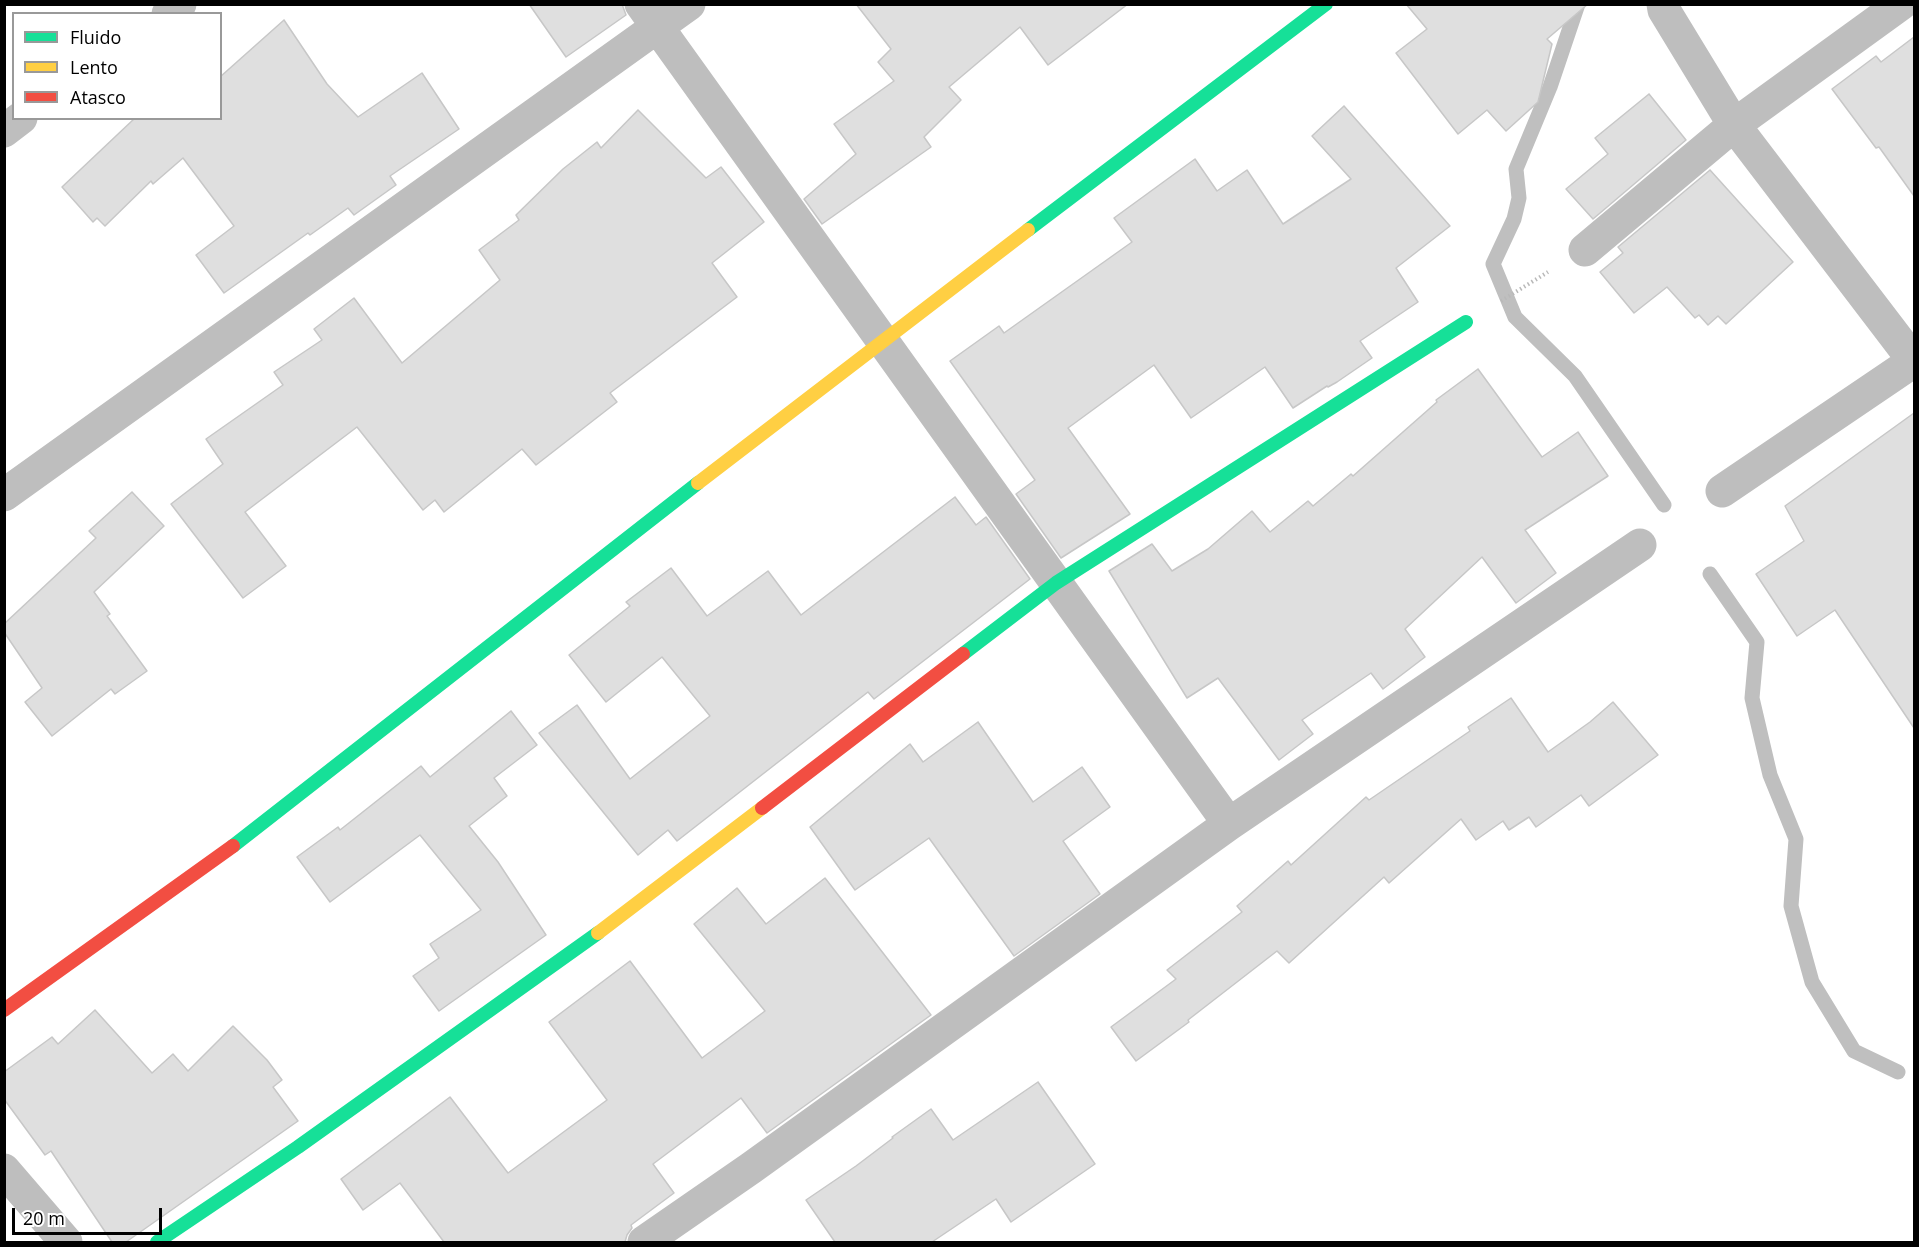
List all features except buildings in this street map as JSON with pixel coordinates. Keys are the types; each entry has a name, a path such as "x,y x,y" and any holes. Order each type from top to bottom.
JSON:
{"street":[{"path":"4,495 649,16 688,4"},
{"path":"4,1010 243,837 882,340 1326,4"},
{"path":"1663,4 1664,10 1734,125 1914,361 1722,491"},
{"path":"1585,250 1734,125 1901,4"},
{"path":"649,16 1229,824"},
{"path":"4,130 18,120"},
{"path":"157,1242 298,1147 563,960 1056,583 1466,322"},
{"path":"645,1242 1229,824 1641,545"},
{"path":"4,1170 66,1242"}],"path":[{"path":"1466,322 1585,250"}],"waterway":[{"path":"1578,4 1550,87 1516,169 1519,198 1514,219 1493,264 1515,317 1575,376 1664,505"},
{"path":"1710,574 1757,642 1752,698 1770,775 1796,839 1791,906 1812,982 1854,1051 1898,1072"}],"traffic: fast":[{"path":"1028,230 1326,4"},
{"path":"963,654 1056,583 1466,322"},
{"path":"233,846 698,483"},
{"path":"157,1242 298,1147 598,933"}],"traffic: slow":[{"path":"698,483 1028,230"},
{"path":"598,933 762,808"}],"traffic: jam":[{"path":"762,808 963,654"},
{"path":"4,1010 233,846"}]}
